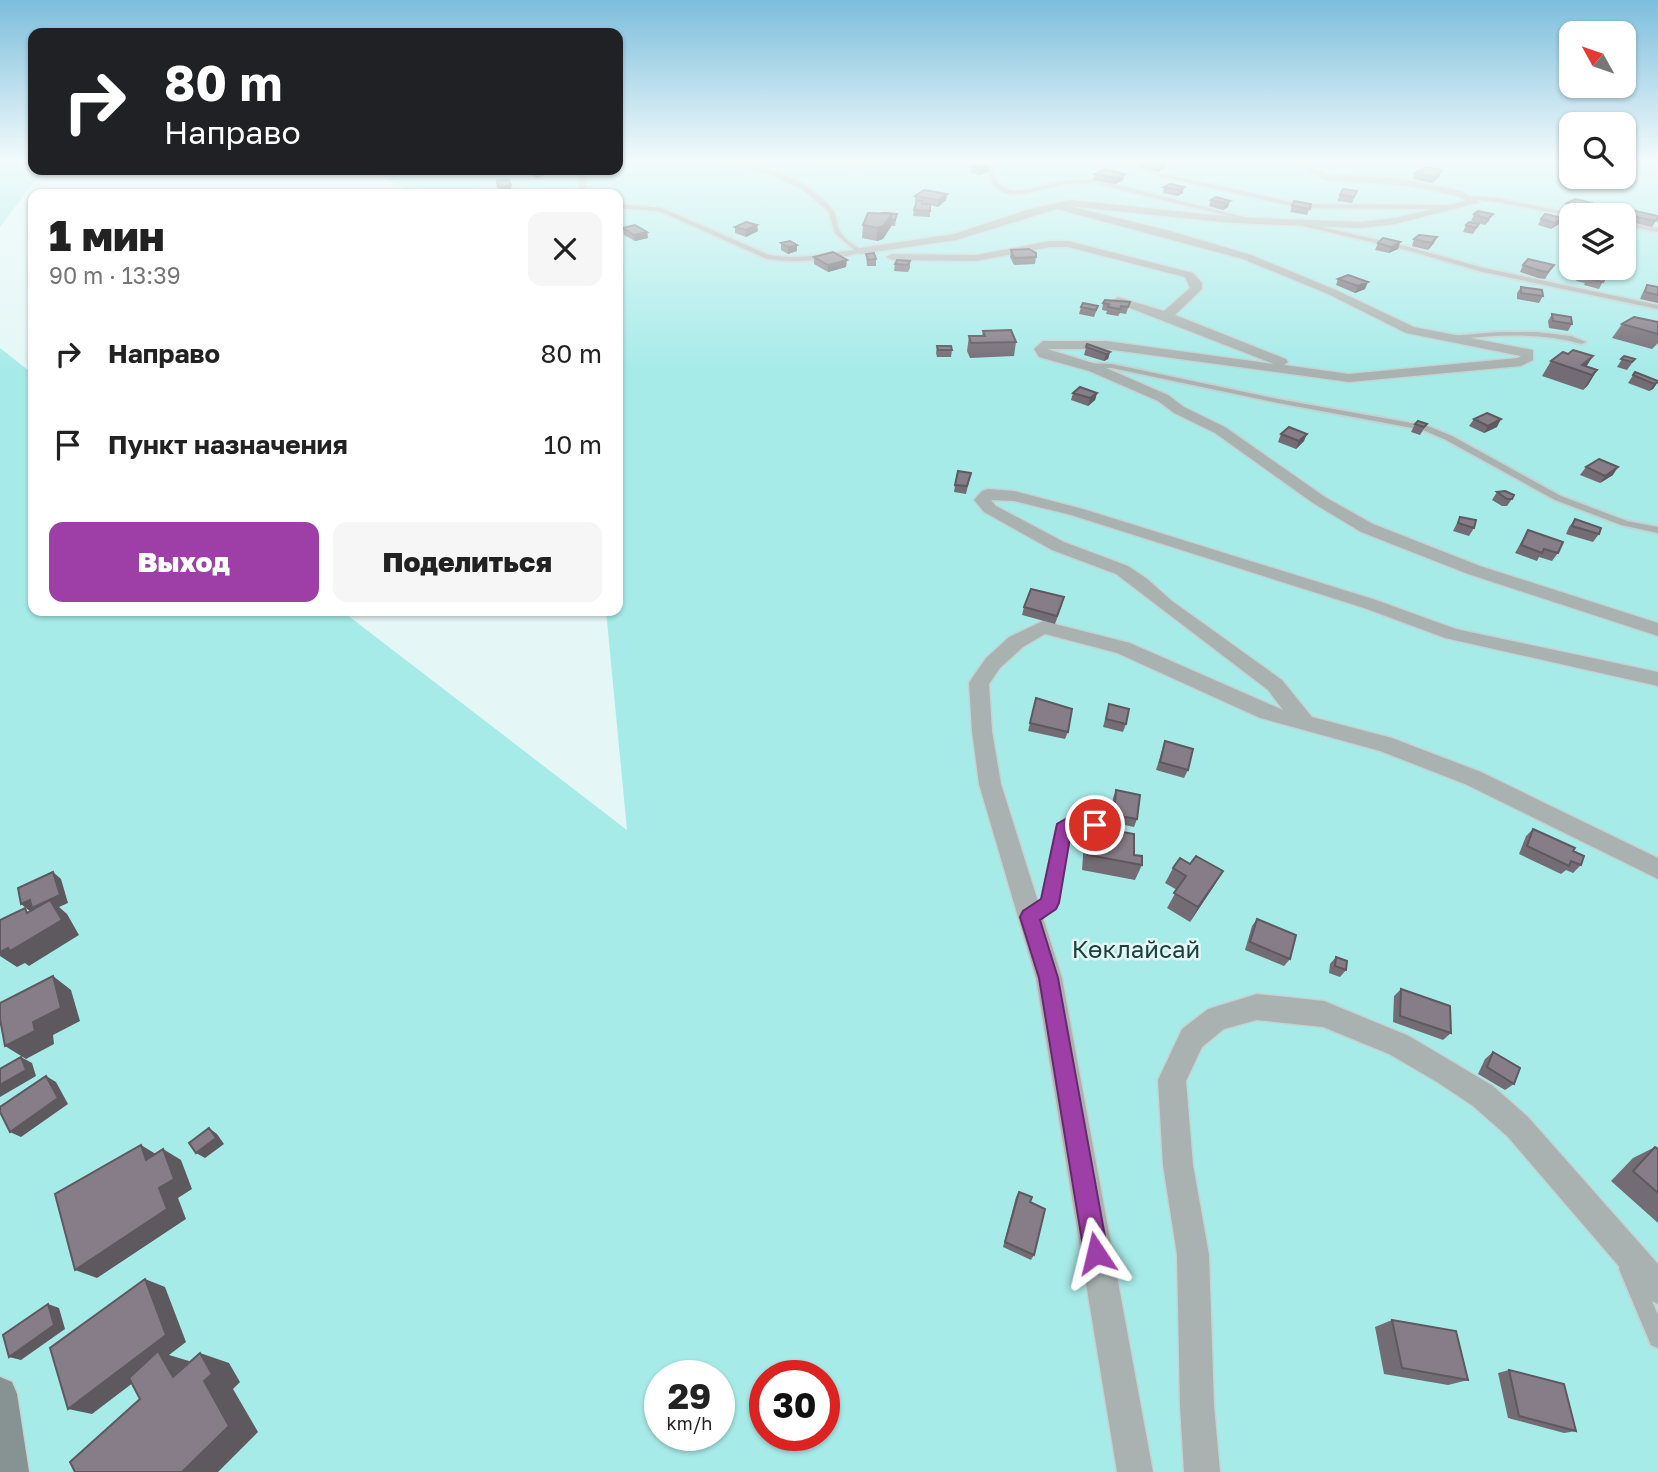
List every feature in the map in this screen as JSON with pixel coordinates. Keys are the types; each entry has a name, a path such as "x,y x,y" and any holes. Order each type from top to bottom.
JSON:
{"street":[{"path":"860,251 956,237 981,229"},
{"path":"1147,229 1247,257 1332,292 1410,330 1509,348 1528,353 1528,357 1521,362 1372,377 1305,373 1106,345 1054,343 1043,345 1040,349 1044,354 1135,384 1163,398 1179,410 1220,430 1320,500 1367,528 1474,570 1658,630"},
{"path":"860,251 868,255 893,257 976,258 1050,244 1089,247 1189,275 1196,283 1196,289 1180,300 1167,316"},
{"path":"1118,301 1167,316 1305,373"},
{"path":"1306,724 1275,685 1166,606 1140,582 1122,570 1047,540 990,509 982,500 988,494 1014,496 1077,512 1370,604 1452,634 1658,679"},
{"path":"1135,1472 1049,978 990,784 978,700 979,683 993,663 1016,642 1043,626 1124,648 1267,713 1385,744 1473,778 1658,869"},
{"path":"1202,1472 1197,1406 1193,1255 1178,1165 1172,1080 1192,1038 1217,1018 1256,1007 1324,1014 1399,1045 1447,1072 1483,1096 1518,1127 1658,1288"},
{"path":"0,1394 11,1472"}],"lane":[{"path":"703,229 766,257 797,260 860,251"},
{"path":"836,229 836,232 860,251"},
{"path":"1321,229 1406,248 1483,270 1658,307"},
{"path":"1451,338 1472,335 1551,336 1573,337 1582,342"},
{"path":"1081,365 1112,366 1425,428 1449,438 1558,498 1625,523 1658,530"},
{"path":"1030,917 1049,903 1063,829 1076,820 1114,831"},
{"path":"1615,1240 1658,1338"}],"green space":[{"name":"Көклайсай","path":"623,229 1559,229 1559,280 1636,280 1636,229 1658,229 1658,1472 0,1472 0,348 28,370 28,616 349,616 627,830 606,616 623,616"}],"building":[{"path":"624,229 641,229 647,232 634,235"},
{"path":"1419,235 1437,237 1431,243 1414,239"},
{"path":"1383,238 1400,242 1391,247 1378,243"},
{"path":"790,241 797,245 788,247 781,243"},
{"path":"1029,249 1036,253 1036,257 1014,258 1011,250"},
{"path":"833,252 847,260 828,265 814,257"},
{"path":"874,253 876,259 868,260 866,254"},
{"path":"1528,259 1554,265 1548,272 1541,271 1523,265"},
{"path":"897,260 910,261 908,265 895,264"},
{"path":"1348,275 1368,282 1358,286 1338,279"},
{"path":"1647,285 1658,287 1658,295 1645,292"},
{"path":"1521,287 1542,290 1543,296 1521,293"},
{"path":"1105,300 1130,302 1128,307 1121,306 1120,309 1108,307 1109,304 1103,303"},
{"path":"1083,303 1098,306 1096,310 1081,307"},
{"path":"1552,314 1571,317 1572,324 1553,321"},
{"path":"1634,317 1658,322 1658,334 1622,324"},
{"path":"1011,330 1016,342 971,343 969,336 985,336 983,331"},
{"path":"1087,344 1110,352 1106,354 1086,347"},
{"path":"937,346 951,346 952,350 938,350"},
{"path":"1573,350 1593,356 1582,365 1597,370 1592,375 1551,361 1563,352 1568,354"},
{"path":"1624,356 1635,359 1632,362 1621,359"},
{"path":"1635,372 1658,382 1654,384 1633,375"},
{"path":"1080,387 1097,393 1090,398 1073,393"},
{"path":"1487,413 1501,419 1488,426 1474,419"},
{"path":"1418,421 1427,424 1424,427 1415,424"},
{"path":"1289,427 1307,434 1299,441 1281,434"},
{"path":"1599,459 1618,467 1605,476 1586,467"},
{"path":"958,471 971,473 967,486 955,485"},
{"path":"1505,491 1514,495 1512,499 1507,499 1497,492"},
{"path":"1460,517 1476,520 1474,528 1458,523"},
{"path":"1575,519 1601,528 1599,534 1572,526"},
{"path":"1528,530 1563,542 1558,553 1544,549 1542,553 1521,545"},
{"path":"1031,589 1064,597 1057,616 1024,607"},
{"path":"1036,698 1072,709 1068,732 1030,723"},
{"path":"1109,704 1129,709 1126,724 1106,719"},
{"path":"1165,741 1193,749 1188,770 1160,762"},
{"path":"1116,790 1140,795 1137,819 1114,815"},
{"path":"1090,826 1134,834 1134,855 1142,856 1142,865 1088,855"},
{"path":"1533,829 1575,848 1573,851 1584,856 1581,865 1571,861 1569,866 1527,846"},
{"path":"1196,856 1223,871 1198,907 1174,893 1186,876 1173,868 1180,858 1190,864"},
{"path":"53,872 60,895 32,908 30,900 21,904 18,888"},
{"path":"50,900 62,920 10,951 8,948 0,952 0,920 25,908 27,913"},
{"path":"1257,919 1296,935 1290,959 1250,942"},
{"path":"1336,957 1347,961 1346,970 1335,966"},
{"path":"53,976 61,1008 33,1022 35,1031 5,1046 0,1003"},
{"path":"1401,989 1450,1006 1451,1033 1400,1016"},
{"path":"1493,1052 1520,1068 1514,1084 1487,1067"},
{"path":"21,1057 26,1070 0,1085 0,1069"},
{"path":"46,1076 58,1098 10,1132 0,1107"},
{"path":"209,1128 216,1138 196,1153 189,1143"},
{"path":"141,1145 146,1160 163,1149 174,1179 159,1188 167,1209 75,1270 55,1194"},
{"path":"1655,1147 1658,1149 1658,1193 1633,1171"},
{"path":"1019,1192 1032,1197 1030,1202 1045,1209 1034,1255 1005,1242"},
{"path":"145,1279 166,1335 68,1409 50,1348"},
{"path":"48,1304 54,1325 9,1357 3,1335"},
{"path":"1392,1320 1456,1331 1468,1380 1402,1368"},
{"path":"158,1351 173,1377 200,1353 212,1374 204,1381 229,1426 182,1472 75,1472 70,1462 140,1399 129,1378"},
{"path":"1509,1370 1564,1384 1576,1431 1519,1416"}],"route":[{"path":"1095,825 1076,820 1063,829 1049,903 1030,917 1049,978 1096,1253"}]}
